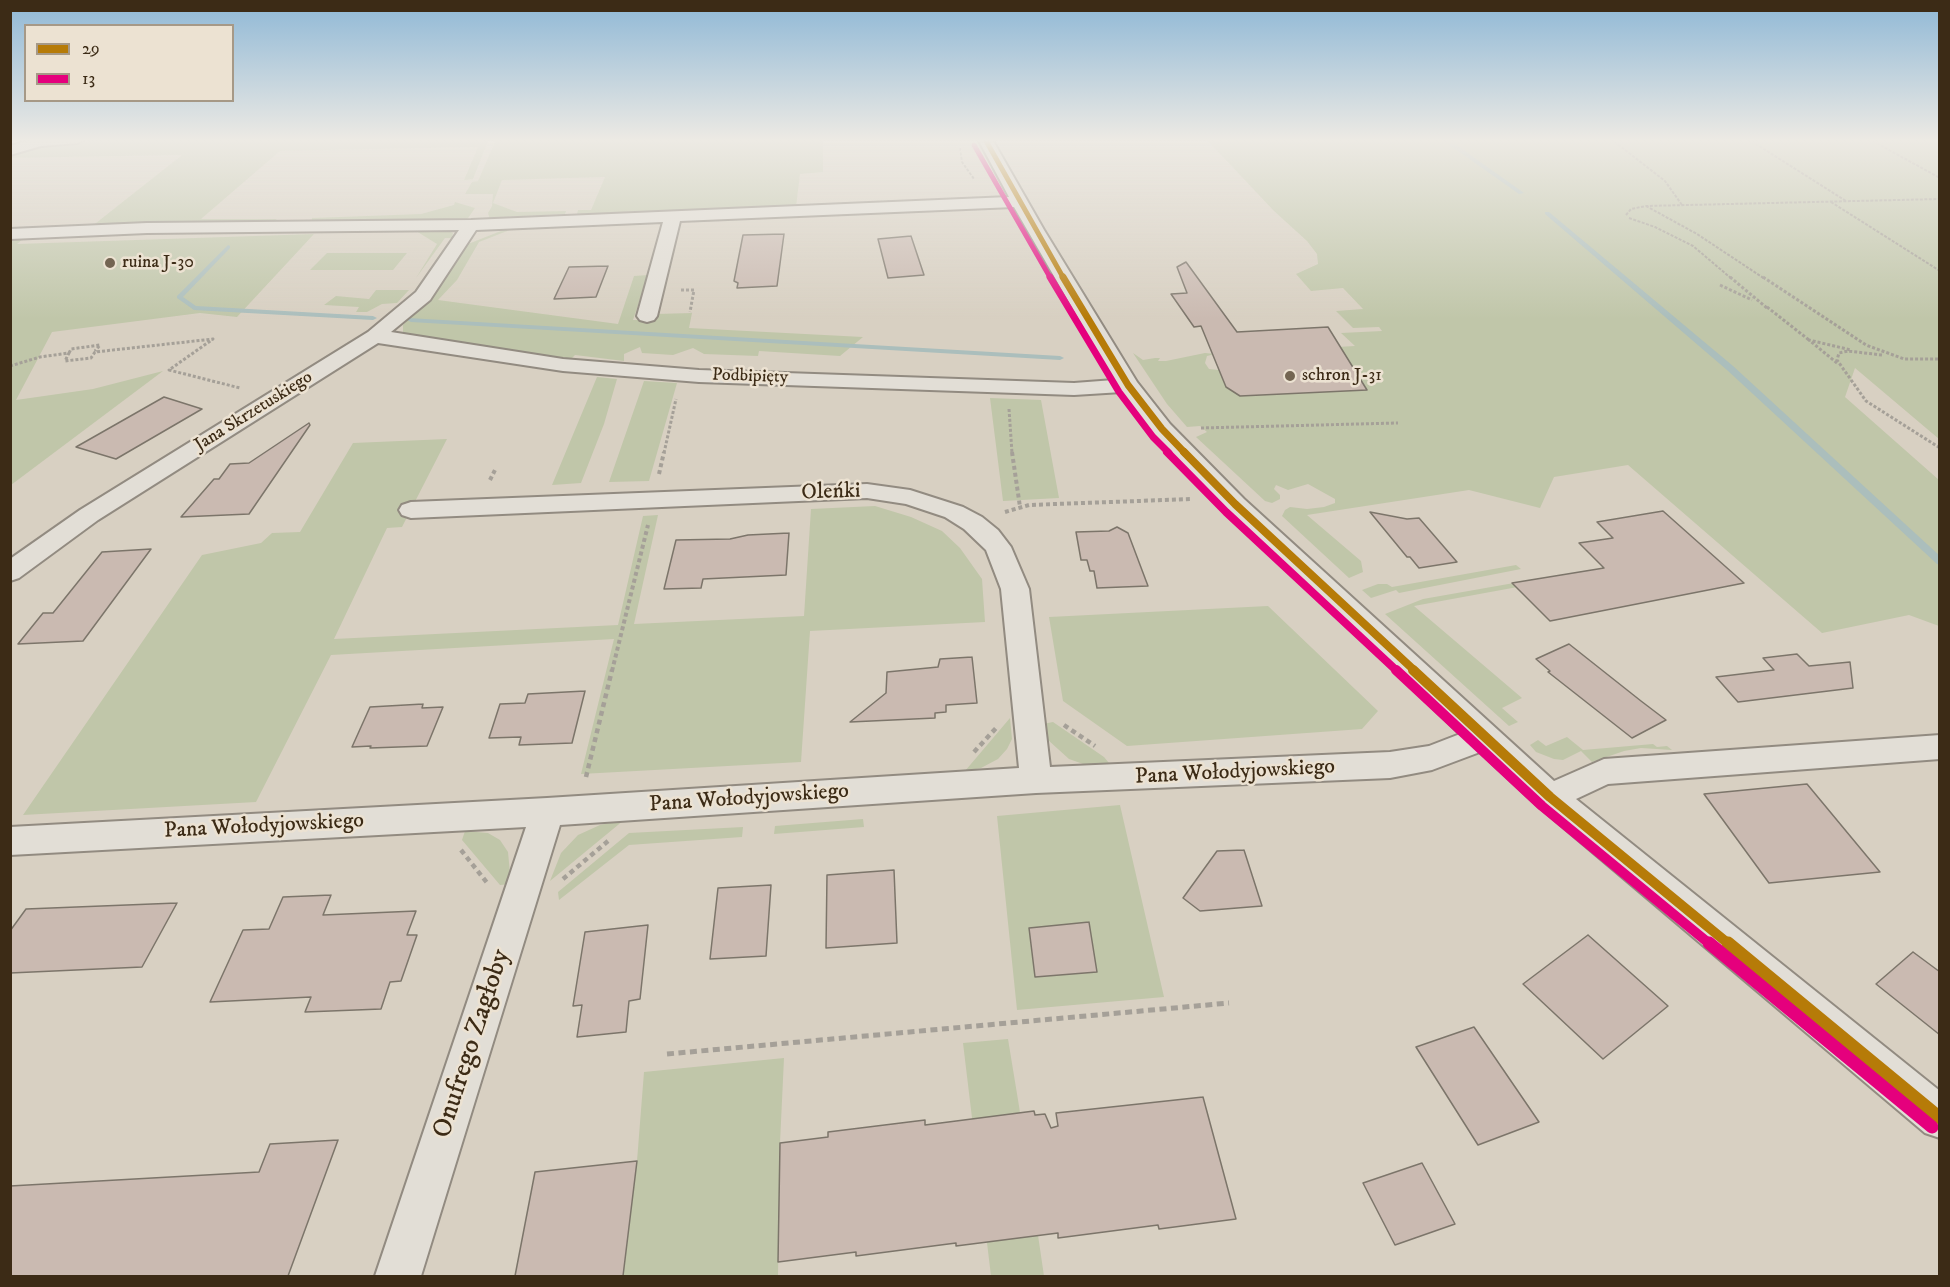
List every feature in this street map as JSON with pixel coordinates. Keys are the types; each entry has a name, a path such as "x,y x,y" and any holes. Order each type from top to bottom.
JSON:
{"street":[{"path":"1017,199 1128,385 1162,429 1265,535 1550,797 1940,1118"},
{"path":"10,234 147,228 471,225 1019,202"},
{"path":"647,316 673,216"},
{"name":"Jana Skrzetuskiego","path":"10,572 89,515 375,336 423,296 471,225"},
{"name":"Podbipięty","path":"375,336 563,365 699,375 1074,389 1128,385"},
{"name":"Oleńki","path":"411,510 876,492 929,503 973,523 998,547 1008,566 1014,589 1036,780"},
{"name":"Pana Wołodyjowskiego","path":"10,841 548,812 1036,780 1396,765 1432,758 1484,738"},
{"path":"1550,797 1604,772 1940,747"},
{"name":"Onufrego Zagłoby","path":"398,1276 548,812"}],"path":[{"path":"1678,199 1682,205"},
{"path":"1843,199 1847,201"},
{"path":"1626,215 1631,209 1646,206 1937,199"},
{"path":"1831,202 1940,271"},
{"path":"1646,206 1711,243 1848,335 1892,356"},
{"path":"1629,218 1655,227 1693,246 1841,367"},
{"path":"1720,285 1767,308"},
{"path":"95,352 213,339 170,370 240,388"},
{"path":"1809,340 1915,360 1940,359"},
{"path":"100,345 92,358 65,361 69,353 71,349 100,345"},
{"path":"1858,351 1839,353 1837,360 1866,400 1940,448"},
{"path":"10,366 40,357 69,353"},
{"path":"585,780 654,500 678,392"},
{"path":"1008,404 1020,507"},
{"path":"1162,429 1398,423"},
{"path":"459,847 495,892"},
{"path":"667,1054 1229,1003"}],"green space":[{"path":"126,199 224,199 201,219 277,219 271,224 91,227"},
{"path":"493,199 495,199 493,203 517,212 566,211 565,214 502,217 499,220 490,220 488,213"},
{"path":"596,199 797,199 796,207 649,214 649,211 577,214 578,210 591,210"},
{"path":"1263,199 1939,199 1939,439 1855,368 1845,397 1939,480 1939,626 1909,615 1822,633 1628,465 1554,477 1540,508 1469,490 1307,515 1361,561 1363,572 1349,578 1282,516 1290,507 1307,509 1324,507 1335,503 1335,499 1308,484 1288,490 1276,485 1274,489 1280,495 1280,499 1272,503 1265,501 1196,437 1207,432 1200,426 1187,427 1167,404 1133,353 1143,360 1160,358 1158,361 1205,353 1215,354 1207,356 1205,363 1209,369 1219,370 1226,387 1318,348 1355,346 1341,333 1382,331 1379,327 1353,328 1336,311 1363,309 1343,288 1311,291 1296,274 1318,264 1317,254 1307,241"},
{"path":"455,202 475,208 466,221 311,223 312,218 421,214 454,205"},
{"path":"561,225 562,227 515,228 479,242 457,280 438,300 618,324 634,276 648,275 633,320 644,320 655,314 692,313 689,328 863,337 840,356 759,351 758,356 704,354 693,348 673,355 642,353 640,347 624,354 624,361 575,355 570,360 410,335 403,332 403,325 431,298 468,244 511,227"},
{"path":"416,231 453,233 452,238 445,238 416,278 437,244"},
{"path":"314,234 237,317 200,313 52,332 16,400 93,389 163,371 11,485 11,240 23,239 17,244"},
{"path":"327,253 407,253 393,270 310,270"},
{"path":"376,290 409,290 397,303 382,304 367,312 356,312 359,307 324,305 336,296 369,299"},
{"path":"597,377 617,379 604,424 581,483 552,485"},
{"path":"644,381 677,383 649,481 609,482"},
{"path":"990,398 1041,400 1059,498 1003,501"},
{"path":"447,439 402,527 387,528 334,639 618,625 643,516 658,515 634,624 804,616 811,509 875,506 911,517 942,531 960,548 982,579 985,622 810,631 801,762 581,774 614,639 331,655 256,802 23,815 202,555 261,543 272,533 300,532 353,443"},
{"path":"1516,565 1521,569 1399,593 1396,590 1371,598 1362,590 1378,584 1387,584 1392,587"},
{"path":"1531,580 1534,584 1414,606 1522,698 1502,708 1518,722 1509,726 1385,614 1423,599"},
{"path":"1268,606 1378,711 1362,729 1127,746 1063,701 1049,617"},
{"path":"1010,718 1012,739 1007,749 998,759 981,768 965,771"},
{"path":"1053,722 1104,757 1109,763 1086,765 1069,759 1048,740 1043,724"},
{"path":"1567,737 1583,750 1653,744 1657,747 1667,746 1672,750 1641,748 1592,762 1581,751 1563,760 1554,759 1536,752 1530,745 1538,740 1546,746"},
{"path":"1120,805 1164,997 1017,1010 997,816"},
{"path":"863,819 864,827 774,834 775,826"},
{"path":"624,820 550,881 561,853 578,835 600,825"},
{"path":"743,827 742,837 629,845 559,900 558,892 629,833"},
{"path":"465,831 488,833 500,840 508,852 511,884 500,885 462,840"},
{"path":"1008,1039 1044,1276 991,1276 963,1043"},
{"path":"784,1058 778,1276 623,1276 637,1161 644,1072"}],"building":[{"path":"784,234 777,286 737,288 738,283 734,281 743,235"},
{"path":"911,236 924,275 888,278 878,239"},
{"path":"1186,262 1237,332 1328,327 1367,390 1240,396 1226,387 1201,326 1194,327 1171,294 1187,293 1177,267"},
{"path":"608,266 596,297 554,299 569,267"},
{"path":"164,397 202,409 116,459 76,447"},
{"path":"309,423 310,425 249,514 181,517 214,479 219,479 230,464 249,463"},
{"path":"1663,511 1744,583 1550,621 1512,583 1604,568 1579,543 1613,538 1597,522"},
{"path":"1370,512 1407,519 1419,518 1457,562 1419,568"},
{"path":"1117,527 1128,533 1148,586 1097,588 1094,571 1090,571 1087,560 1081,560 1076,532 1109,531"},
{"path":"789,533 786,575 703,579 701,588 664,589 676,540 730,539 748,535"},
{"path":"151,549 83,641 18,644 43,613 53,613 102,552"},
{"path":"1569,644 1666,720 1632,738 1548,672 1550,671 1536,659"},
{"path":"1797,654 1809,666 1850,662 1853,688 1738,702 1716,677 1774,670 1763,658"},
{"path":"972,657 977,703 946,705 946,712 935,713 935,718 850,722 886,693 887,672 938,667 940,659"},
{"path":"585,691 572,743 519,745 521,737 489,738 500,704 525,703 528,694"},
{"path":"423,704 422,708 443,707 427,746 352,747 370,707"},
{"path":"1807,784 1880,872 1769,883 1704,794"},
{"path":"1244,850 1262,906 1200,911 1183,898 1217,851"},
{"path":"894,870 897,943 826,948 827,875"},
{"path":"771,885 766,956 710,959 718,888"},
{"path":"331,895 323,915 416,911 407,935 417,935 401,981 390,982 381,1009 305,1012 311,997 210,1002 243,930 269,929 283,897"},
{"path":"177,903 142,967 10,973 10,931 26,909"},
{"path":"1089,922 1097,972 1035,977 1029,928"},
{"path":"648,925 640,999 629,1001 626,1032 577,1037 582,1005 573,1006 585,932"},
{"path":"1588,935 1668,1006 1603,1059 1523,984"},
{"path":"1913,952 1940,972 1940,1035 1876,984"},
{"path":"1474,1027 1539,1122 1478,1145 1416,1047"},
{"path":"1203,1097 1236,1219 1159,1229 1158,1225 1058,1238 1058,1233 956,1246 956,1243 856,1256 856,1252 778,1262 780,1143 828,1137 828,1132 925,1120 925,1125 1034,1111 1035,1115 1045,1114 1051,1128 1058,1126 1056,1113"},
{"path":"338,1140 288,1276 10,1276 10,1186 259,1172 270,1144"},
{"path":"637,1161 623,1276 515,1276 535,1172"},
{"path":"1422,1163 1455,1224 1395,1245 1363,1183"}],"waterway":[{"path":"1547,213 1730,368 1940,562"},
{"path":"228,247 179,297 194,308 373,318"},
{"path":"411,320 1060,358"}],"transit line":[{"name":"13","path":"1004,199 1119,392 1153,437 1226,512 1542,806 1932,1127"},
{"name":"29","path":"1018,199 1128,385 1162,429 1235,504 1550,797 1940,1118"}],"place":[{"name":"ruina J-30","path":"110,263"},
{"name":"schron J-31","path":"1290,376"}]}
